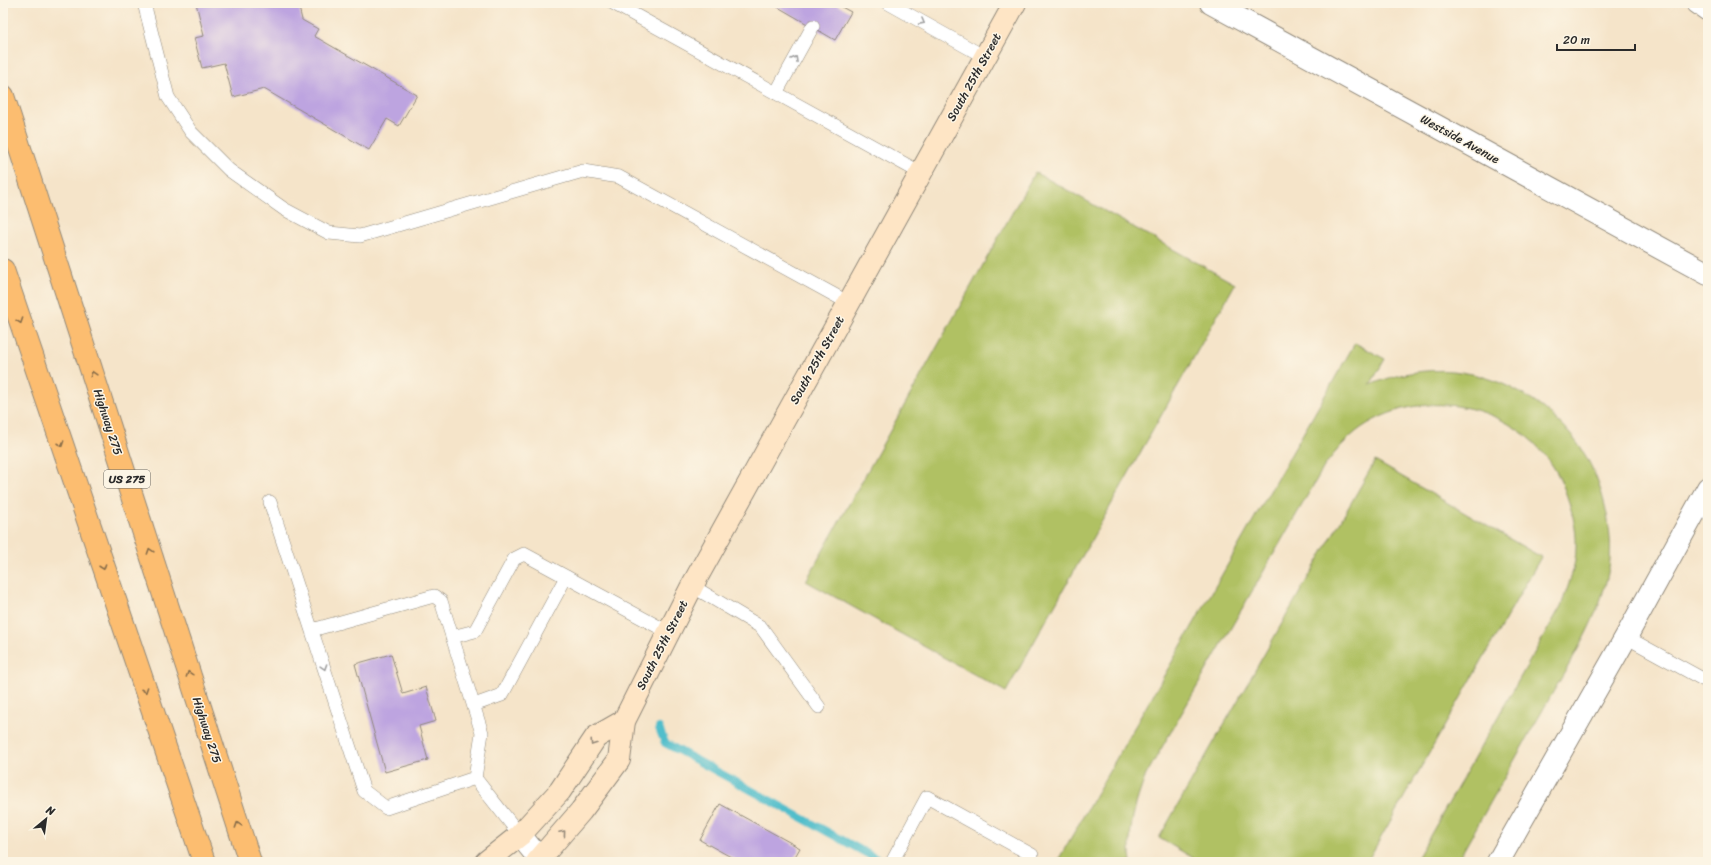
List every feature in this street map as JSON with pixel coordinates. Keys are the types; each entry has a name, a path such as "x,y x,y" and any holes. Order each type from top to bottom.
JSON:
{"highway":[{"name":"Highway 275","path":"3,96 250,862"},
{"path":"3,270 204,862"}],"main road":[{"name":"South 25th Street","path":"540,861 581,811 619,760 624,721 692,586 1015,3"},
{"path":"486,862 520,835 560,791 596,737 624,721"}],"street":[{"name":"Westside Avenue","path":"1211,3 1708,274"},
{"path":"1698,3 1708,10"},
{"path":"1498,862 1626,637 1708,488"},
{"path":"520,835 540,861"}],"lane":[{"path":"144,3 168,97 191,132 229,170 284,208 329,233 360,236 583,171 619,177 849,303"},
{"path":"613,3 921,173"},
{"path":"888,3 985,57"},
{"path":"776,92 814,26"},
{"path":"270,502 364,791 386,808 475,778"},
{"path":"452,637 475,631 514,559 524,554 668,632"},
{"path":"474,705 502,696 566,577"},
{"path":"692,586 761,627 819,706"},
{"path":"312,630 434,596 441,600 482,733 475,778 520,835"},
{"path":"1626,637 1708,682"},
{"path":"892,862 927,797 1032,855"}],"green space":[{"path":"1035,172 1235,284 1006,692 806,581"},
{"path":"1355,343 1385,359 1370,385 1411,373 1452,371 1472,374 1492,380 1511,388 1530,399 1559,422 1582,450 1596,476 1605,507 1610,539 1609,568 1593,620 1576,653 1457,862 1415,862 1561,606 1573,570 1576,555 1576,532 1564,488 1549,461 1529,439 1505,422 1477,410 1448,405 1418,406 1389,414 1361,428 1342,445 1325,465 1146,775 1138,796 1131,828 1131,862 1057,862"},
{"path":"1375,461 1541,557 1367,862 1200,862 1159,838"}],"building":[{"path":"196,3 298,3 302,20 318,29 314,36 417,95 399,126 387,119 369,150 264,89 233,97 224,63 202,68 194,38 204,36"},
{"path":"771,3 834,3 851,12 835,40"},
{"path":"391,654 403,694 426,687 436,721 419,726 428,760 385,772 355,664"},
{"path":"720,804 800,848 792,862 740,862 700,840"}],"waterway":[{"path":"659,728 665,743 877,859"}]}
